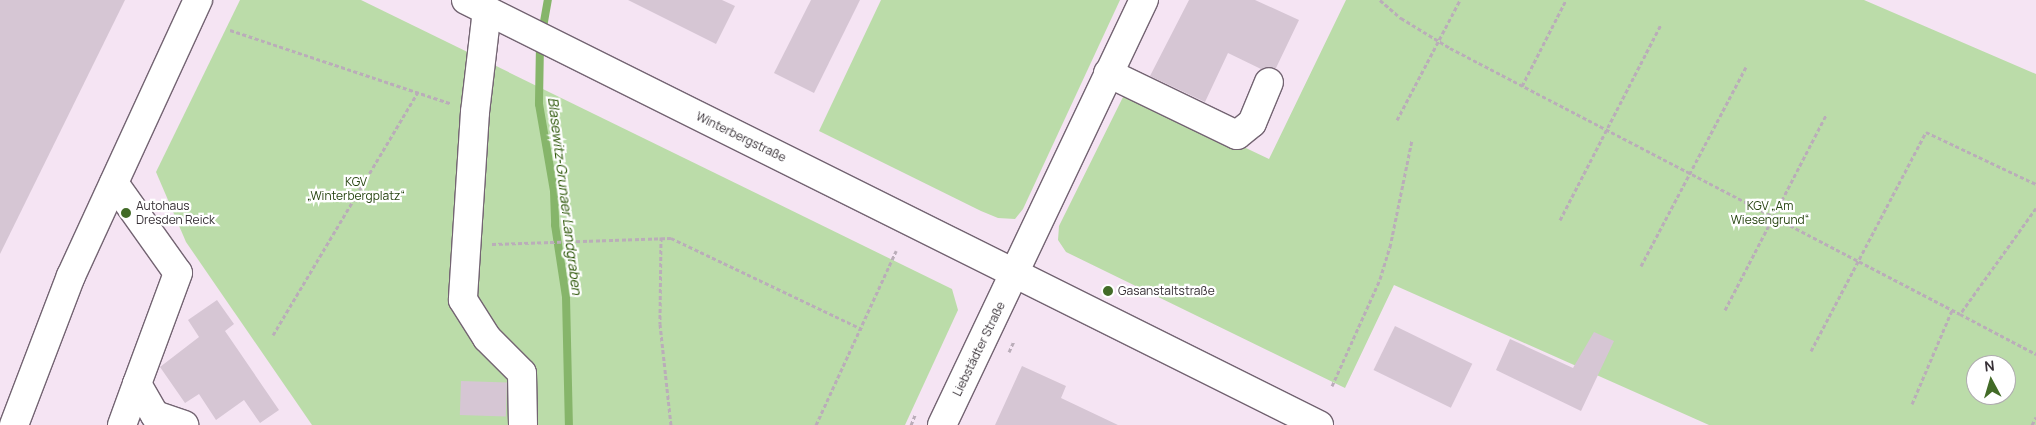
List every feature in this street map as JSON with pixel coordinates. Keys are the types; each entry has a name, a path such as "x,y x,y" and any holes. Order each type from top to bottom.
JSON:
{"main road":[{"path":"14,425 71,276 198,0"},
{"name":"Liebstädter Straße","path":"942,425 1016,273 1108,73 1144,0"},
{"path":"476,5 475,112 464,246 463,300 487,338 522,373 523,425"},
{"name":"Winterbergstraße","path":"476,5 1319,425"},
{"path":"1108,73 1237,135 1252,123 1269,82"},
{"path":"114,183 178,273 122,425"},
{"path":"137,384 155,415 184,425"}],"path":[{"path":"1380,0 1401,18 1438,41 2036,354"},
{"path":"1397,120 1460,0"},
{"path":"1522,86 1566,0"},
{"path":"1560,220 1661,24"},
{"path":"230,30 475,112"},
{"path":"1641,266 1692,175 1746,67"},
{"path":"273,335 418,92"},
{"path":"1725,310 1826,115"},
{"path":"1811,351 1857,259 1926,132 2036,184"},
{"path":"1332,386 1380,279 1390,247 1412,140"},
{"path":"1960,314 2036,208"},
{"path":"661,236 660,324 671,425"},
{"path":"464,246 661,236 671,238 862,329"},
{"path":"816,425 862,329 896,251"},
{"path":"1912,404 1952,310"},
{"path":"2032,425 2036,417"}],"green space":[{"name":"KGV „Winterbergplatz“","path":"240,0 361,0 952,289 958,310 905,425 312,425 186,242 156,172"},
{"path":"881,0 1120,0 1023,209 1015,219 998,218 981,211 819,131"},
{"name":"KGV „Am Wiesengrund“","path":"1346,0 1864,0 2036,74 2036,425 1709,425 1394,285 1345,388 1066,252 1058,240 1059,226 1126,91 1269,159"}],"building":[{"path":"0,0 125,0 0,254"},
{"path":"628,0 722,0 735,6 716,44"},
{"path":"811,0 860,0 814,93 774,73"},
{"path":"1189,0 1255,0 1299,20 1276,68 1261,69 1228,53 1205,102 1150,76"},
{"path":"217,300 234,324 225,331 279,410 260,423 244,400 216,420 199,394 185,403 160,367 199,337 188,320"},
{"path":"1395,326 1472,364 1451,408 1374,370"},
{"path":"1594,332 1614,341 1581,411 1496,370 1510,339 1573,368"},
{"path":"1022,366 1066,386 1061,398 1118,425 995,425"},
{"path":"461,381 507,383 506,417 460,415"}],"waterway":[{"name":"Blasewitz‐Grunaer Landgraben","path":"542,33 548,0"},
{"name":"Blasewitz‐Grunaer Landgraben","path":"540,44 539,104 554,191 555,225 566,297 569,425"}],"place":[{"name":"Autohaus Dresden Reick","path":"126,213"},
{"name":"Gasanstaltstraße","path":"1108,291"}]}
